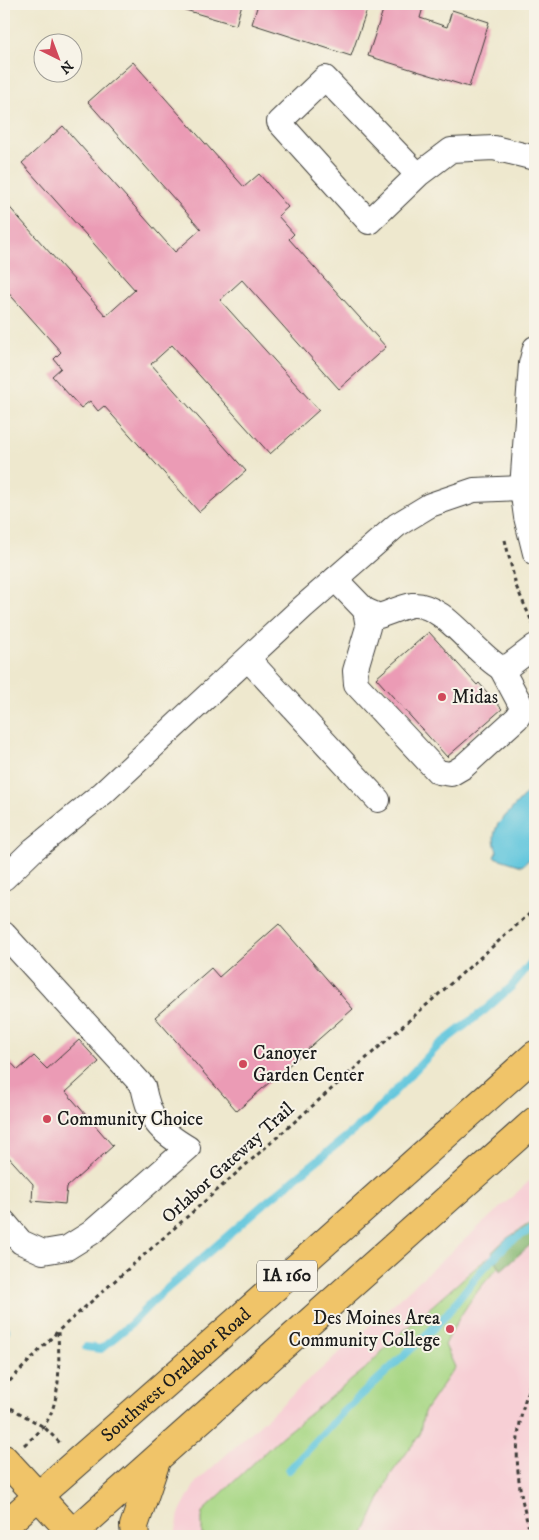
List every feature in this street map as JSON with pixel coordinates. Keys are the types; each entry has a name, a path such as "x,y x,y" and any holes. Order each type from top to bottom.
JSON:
{"main road":[{"name":"Southwest Oralabor Road","path":"10,1521 535,1055"},
{"name":"IA 160","path":"73,1535 535,1121"},
{"path":"4,1459 73,1535"},
{"path":"136,1536 134,1526 155,1462"}],"street":[{"path":"418,175 325,78 278,122 369,222 418,175 451,150 494,148 535,158"},
{"path":"535,348 531,364 522,488 526,517 535,553"},
{"path":"4,878 34,849 103,794 335,579 397,525 430,505 474,490 522,488"},
{"path":"335,579 365,610 379,616 410,605 424,605 436,611 488,661 501,668 523,709 518,718 462,767 451,774 438,772 356,684 356,671 368,627 365,610"},
{"path":"501,668 510,665 535,646"},
{"path":"248,659 378,800"},
{"path":"4,1222 21,1242 43,1252 67,1248 91,1232 188,1148 166,1135 148,1112 143,1086 8,946"}],"path":[{"name":"Orlabor Gateway Trail","path":"4,1387 58,1331 535,910"},
{"path":"44,1427 54,1406 59,1364 58,1331"},
{"path":"530,1536 519,1489 516,1442 522,1411 535,1370"}],"shaded area":[{"name":"Des Moines Area Community College","path":"535,1176 535,1536 175,1536 179,1514 196,1482"}],"green space":[{"path":"535,1220 535,1241 501,1270 492,1252 506,1239"},
{"path":"499,1255 498,1268 468,1304 445,1345 455,1367 424,1412 419,1436 391,1474 363,1536 202,1536 202,1512 281,1437 365,1369 392,1341 474,1269 489,1257"}],"water":[{"path":"535,784 535,854 522,866 494,857 497,851 494,834 498,824"}],"building":[{"path":"165,4 242,4 236,25"},
{"path":"258,4 369,4 351,56 252,24"},
{"path":"385,4 424,4 420,18 447,27 452,10 489,22 469,87 368,56"},
{"path":"133,62 244,187 259,174 288,207 278,216 294,234 289,239 386,347 339,389 242,280 220,300 319,410 270,454 172,345 151,364 246,471 199,512 104,406 98,411 90,401 81,408 52,376 61,368 54,359 61,352 4,288 4,201 106,316 135,290 22,163 63,126 175,252 201,229 88,102"},
{"name":"Midas","path":"429,632 477,685 479,683 502,709 447,757 376,678"},
{"name":"Canoyer Garden Center","path":"279,924 353,1009 237,1111 155,1017 211,968 219,977"},
{"name":"Community Choice","path":"79,1040 99,1062 66,1092 113,1146 67,1187 65,1204 32,1201 33,1184 4,1152 4,1055 18,1070 34,1056 47,1069"}],"waterway":[{"path":"86,1347 101,1349 265,1203 368,1119 439,1045 485,1010 511,987 535,958"},
{"path":"289,1470 342,1413 441,1321 481,1271 509,1242 535,1227"}],"place":[{"name":"Midas","path":"442,697"},
{"name":"Canoyer Garden Center","path":"243,1064"},
{"name":"Community Choice","path":"47,1119"},
{"name":"Des Moines Area Community College","path":"450,1329"}]}
